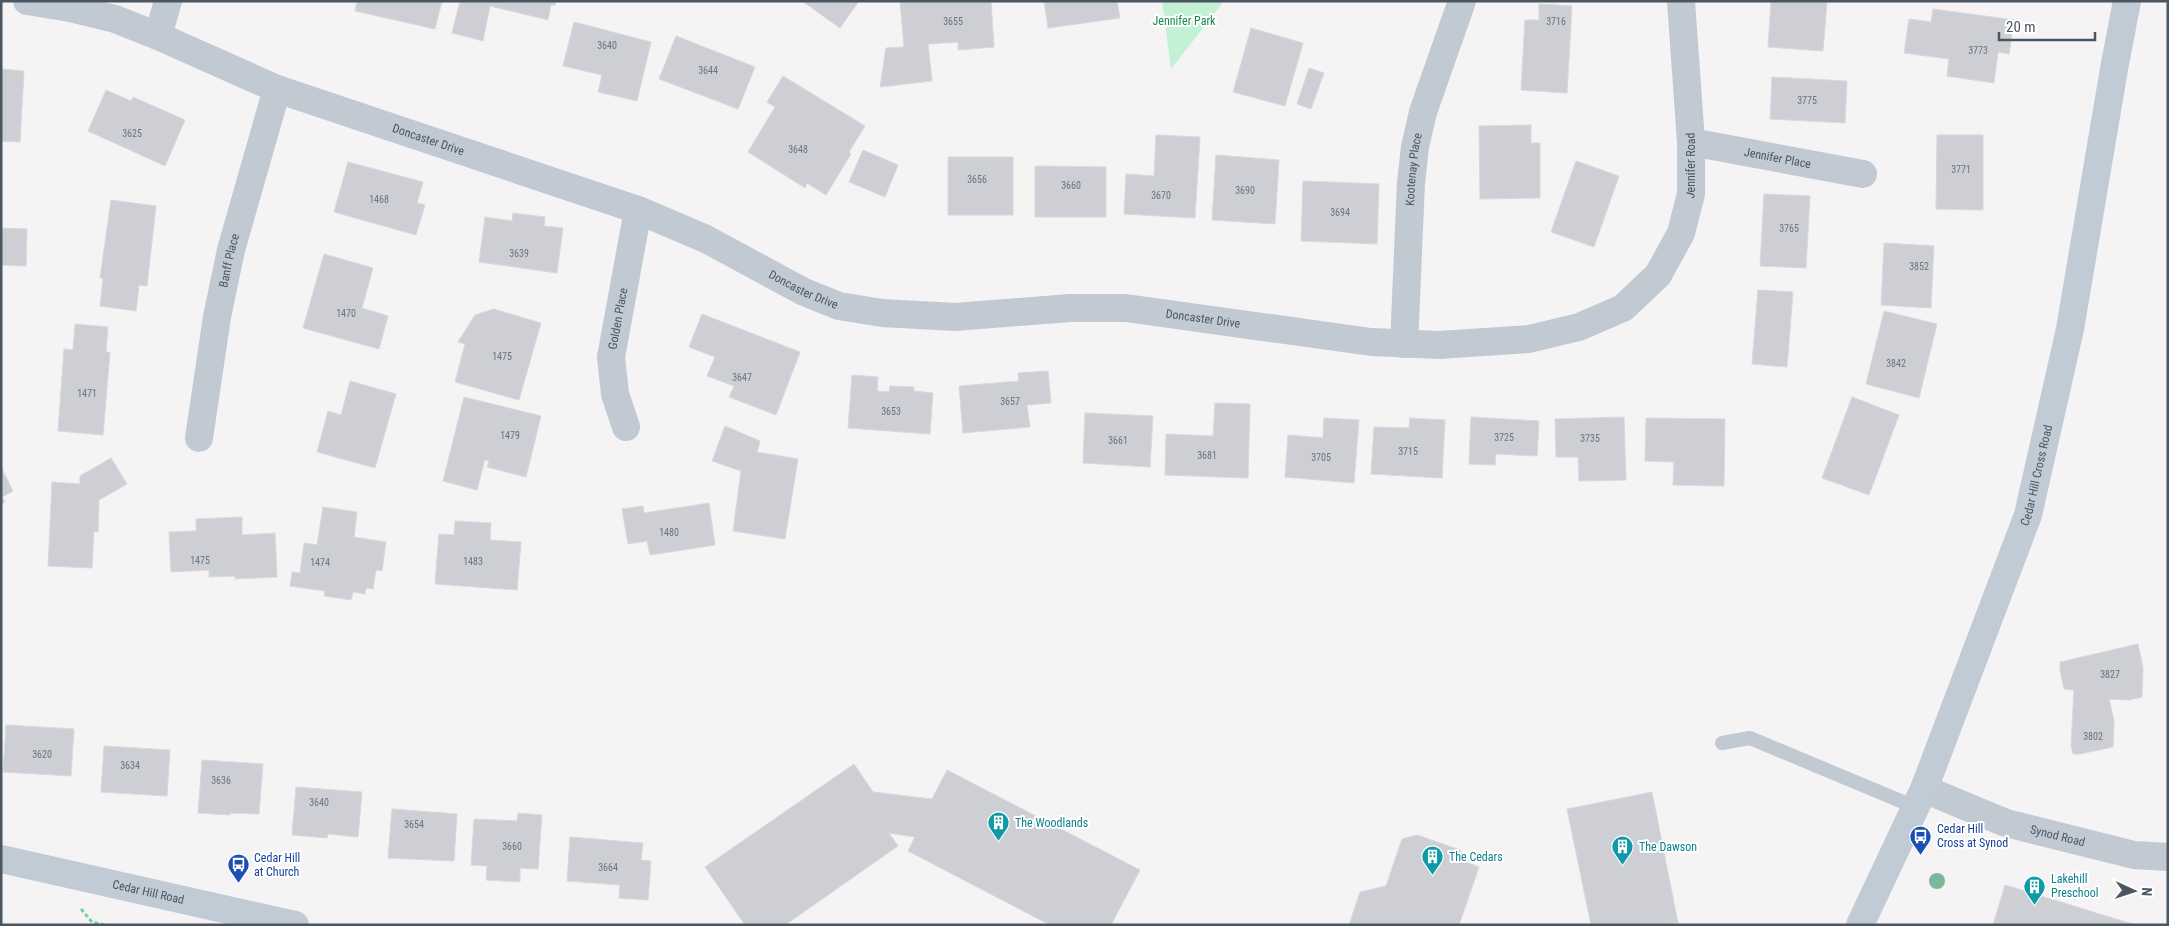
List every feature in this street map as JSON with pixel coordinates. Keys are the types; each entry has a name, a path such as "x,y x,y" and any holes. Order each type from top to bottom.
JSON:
{"main road":[{"name":"Cedar Hill Cross Road","path":"1860,925 1920,798 2028,515 2070,329 2127,1"},
{"name":"Cedar Hill Road","path":"1,859 295,925"}],"street":[{"name":"Doncaster Drive","path":"27,1 70,8 115,20 158,36 277,89 638,210 706,239 804,292 839,306 882,314 955,317 1070,308 1126,308 1404,344 1439,345 1529,339 1579,327 1623,308"},
{"path":"158,36 168,1"},
{"name":"Kootenay Place","path":"1404,344 1410,182 1415,147 1423,112 1462,1"},
{"name":"Jennifer Road","path":"1623,308 1658,275 1681,233 1691,194 1691,142 1681,1"},
{"name":"Banff Place","path":"199,438 218,317 231,250 277,89"},
{"name":"Jennifer Place","path":"1691,142 1863,174"},
{"name":"Golden Place","path":"626,427 615,394 611,357 638,210"},
{"name":"Synod Road","path":"1920,798 2006,823 2134,855 2168,857"}],"lane":[{"path":"1722,743 1750,738 1920,798"}],"green space":[{"name":"Jennifer Park","path":"1162,1 1224,1 1171,69"}],"building":[{"path":"357,1 442,1 435,29 355,11"},
{"path":"460,1 556,1 555,5 551,5 548,20 490,6 483,41 452,33"},
{"path":"802,1 859,1 840,28"},
{"path":"900,1 991,1 994,47 958,50 958,42 928,44 932,81 880,87 886,48 904,47"},
{"path":"1044,1 1117,1 1120,18 1048,28"},
{"path":"1771,1 1827,1 1823,51 1768,47"},
{"path":"1539,4 1572,6 1567,93 1521,90 1525,20 1539,20"},
{"path":"1933,9 2014,20 2009,54 1998,52 1994,83 1947,76 1949,59 1904,53 1909,19 1931,22"},
{"path":"574,22 651,42 637,101 598,92 602,75 563,66"},
{"path":"1251,28 1303,43 1285,106 1233,92"},
{"path":"676,36 755,67 738,109 659,79"},
{"path":"1309,68 1324,73 1311,109 1297,104"},
{"path":"1,69 24,71 20,142 1,141"},
{"path":"783,76 865,126 849,152 851,154 826,195 807,183 805,188 748,152 775,107 767,102"},
{"path":"1772,77 1847,81 1845,123 1770,119"},
{"path":"106,90 131,101 133,97 185,120 165,166 88,131"},
{"path":"1531,125 1531,143 1540,143 1540,198 1480,199 1479,126"},
{"path":"1156,135 1200,137 1195,218 1124,214 1126,174 1154,176"},
{"path":"1937,135 1983,135 1983,210 1936,209"},
{"path":"863,150 898,165 885,197 849,182"},
{"path":"1216,155 1279,160 1275,224 1212,220"},
{"path":"948,157 1013,157 1013,215 948,215"},
{"path":"1576,161 1619,176 1594,247 1551,232"},
{"path":"348,162 423,182 417,203 425,205 416,235 334,212"},
{"path":"1035,166 1106,167 1106,217 1035,217"},
{"path":"1303,181 1379,184 1377,244 1301,241"},
{"path":"1764,194 1810,196 1806,268 1760,266"},
{"path":"111,200 156,206 147,286 139,285 136,311 100,306 103,278 100,278"},
{"path":"513,213 545,217 544,226 563,228 557,273 479,262 485,217 512,221"},
{"path":"1,228 27,229 26,266 1,265"},
{"path":"1884,243 1934,246 1931,308 1881,305"},
{"path":"324,254 373,268 362,308 388,316 379,349 303,328"},
{"path":"1758,290 1793,292 1787,367 1752,364"},
{"path":"494,309 541,323 519,400 455,382 465,344 458,342 475,315"},
{"path":"1884,311 1937,324 1919,398 1866,384"},
{"path":"702,314 800,352 776,415 729,397 734,386 707,376 715,357 689,347"},
{"path":"75,324 108,327 106,352 110,352 103,435 58,431 64,349 73,350"},
{"path":"1048,371 1051,403 1027,405 1030,427 963,433 959,386 1019,381 1018,373"},
{"path":"852,375 878,377 877,391 889,392 890,386 914,387 914,391 933,393 930,434 848,428"},
{"path":"350,381 396,394 375,468 317,452 328,411 341,415"},
{"path":"464,397 541,416 526,477 487,467 489,462 485,459 477,490 443,481"},
{"path":"1852,397 1899,415 1869,495 1822,478"},
{"path":"1215,403 1250,404 1248,478 1165,475 1166,434 1213,436"},
{"path":"1085,413 1153,416 1150,467 1083,463"},
{"path":"1471,417 1539,421 1537,456 1496,454 1495,465 1469,464"},
{"path":"1624,417 1626,480 1579,481 1578,457 1556,457 1555,419"},
{"path":"1324,418 1359,420 1354,483 1285,477 1288,435 1323,438"},
{"path":"1410,418 1445,420 1442,478 1371,474 1374,427 1409,428"},
{"path":"1646,418 1725,419 1724,486 1673,485 1674,462 1645,461"},
{"path":"725,426 760,441 757,452 798,459 785,539 733,531 741,471 712,461"},
{"path":"111,458 127,484 99,500 98,532 94,531 92,568 48,566 52,482 80,484 80,476"},
{"path":"1,467 13,491 2,497 5,502 1,504"},
{"path":"709,503 715,545 650,555 647,541 628,544 622,509 643,506 644,513"},
{"path":"323,507 357,512 354,537 386,542 382,571 376,570 373,589 366,588 365,594 353,592 351,600 324,596 325,591 290,586 292,572 300,573 304,543 317,545"},
{"path":"242,517 242,535 275,533 277,577 235,579 235,576 209,577 209,570 171,572 169,532 196,531 196,519"},
{"path":"455,521 491,523 490,540 521,542 517,590 435,584 439,534 454,535"},
{"path":"2138,644 2143,668 2142,697 2129,700 2109,699 2114,721 2113,747 2073,754 2071,745 2074,690 2064,689 2060,662"},
{"path":"6,725 74,729 71,776 3,772"},
{"path":"104,746 170,750 167,796 101,792"},
{"path":"202,760 263,764 259,814 198,813"},
{"name":"The Woodlands","path":"854,764 873,792 932,799 947,770 1140,870 1111,925 1050,925 908,851 915,837 889,833 898,846 785,925 745,925 705,867"},
{"path":"296,787 362,792 358,837 328,834 327,838 292,835"},
{"name":"The Dawson","path":"1652,792 1678,923 1591,925 1567,809"},
{"path":"392,809 457,814 454,861 388,858"},
{"path":"518,813 542,815 538,869 520,868 520,882 486,880 487,866 471,865 474,819 517,821"},
{"name":"The Cedars","path":"1417,835 1460,850 1463,861 1479,867 1459,925 1349,925 1360,892 1386,886 1402,839"},
{"path":"570,837 643,843 641,860 651,861 648,900 619,898 620,885 567,881"},
{"name":"Lakehill Preschool","path":"2005,885 2136,925 1993,925"}],"place":[{"name":"The Woodlands","path":"999,842"},
{"name":"Cedar Hill Cross at Synod","path":"1921,855"},
{"name":"The Dawson","path":"1623,866"},
{"name":"The Cedars","path":"1433,876"},
{"name":"Cedar Hill at Church","path":"238,884"},
{"name":"Lakehill Preschool","path":"2035,905"}]}
